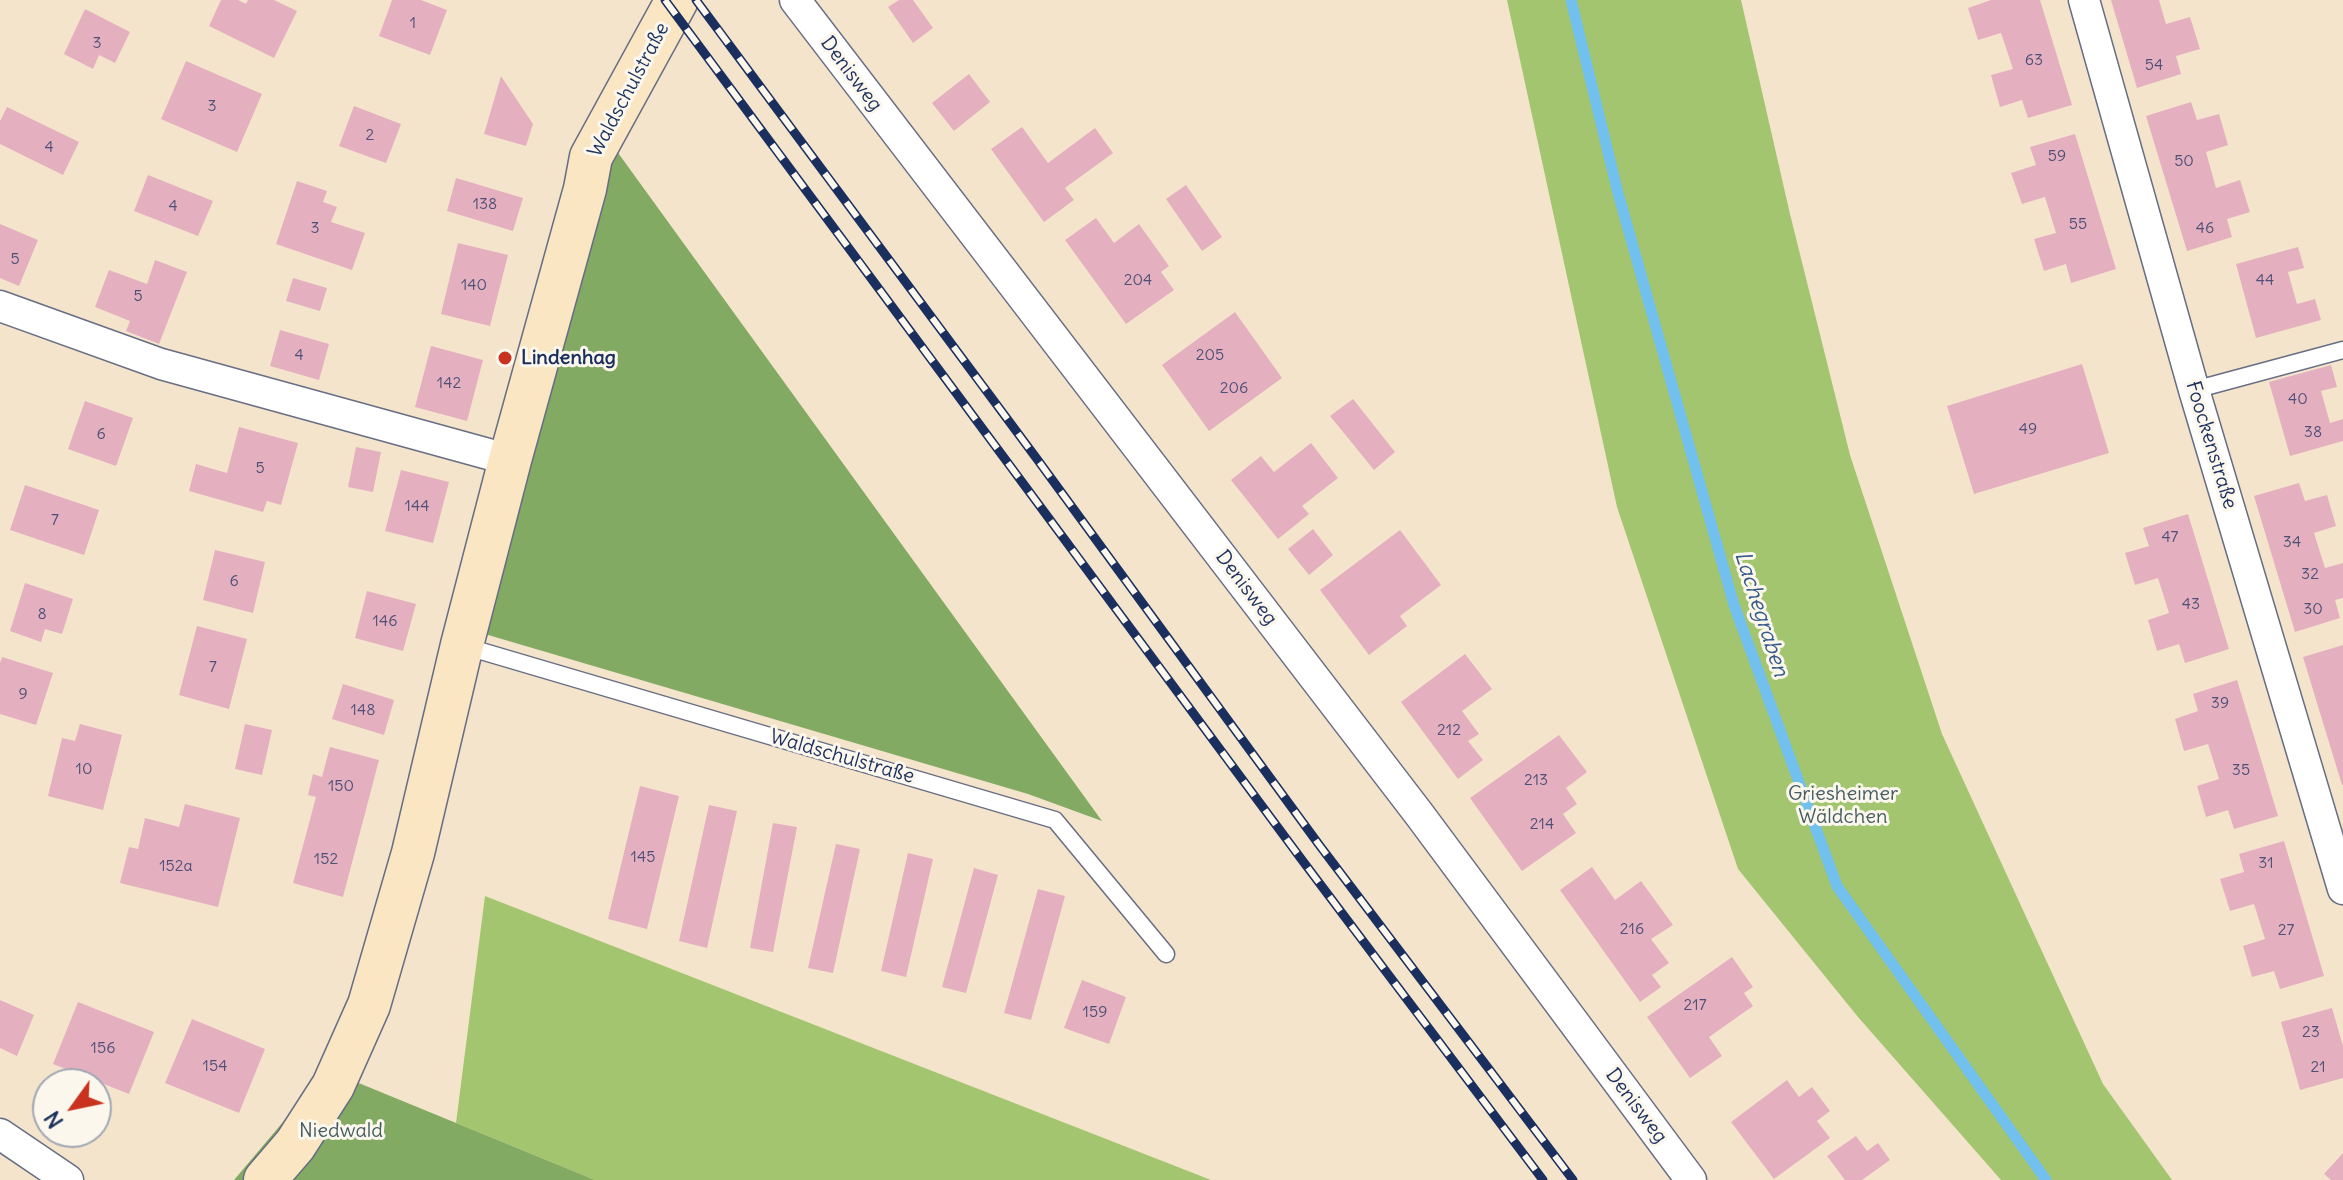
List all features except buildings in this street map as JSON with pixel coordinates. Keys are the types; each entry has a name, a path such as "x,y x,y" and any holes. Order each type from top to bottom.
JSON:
{"street":[{"name":"Waldschulstraße","path":"265,1180 295,1145 333,1086 369,1005 413,853 462,645 591,157 677,0"},
{"name":"Denisweg","path":"795,0 1419,814 1691,1180"},
{"name":"Foockenstraße","path":"2084,0 2194,390 2343,889"},
{"path":"0,306 161,364 510,460"},
{"path":"0,1134 68,1180"}],"lane":[{"path":"2194,390 2343,350"},
{"name":"Waldschulstraße","path":"462,645 1055,820 1166,954"}],"green space":[{"name":"Griesheimer Wäldchen","path":"1507,0 1741,0 1850,455 1942,734 2103,1084 2172,1180 2001,1180 1858,1017 1738,869 1617,507"},
{"path":"608,139 1102,821 1028,794 478,632"},
{"path":"485,896 1211,1180 595,1180 456,1123"},
{"name":"Niedwald","path":"327,1070 595,1180 234,1180"}],"waterway":[{"name":"Lachegraben","path":"1571,0 1618,193 1734,605 1837,886 2046,1180"}],"railway":[{"path":"665,0 1543,1180"},
{"path":"696,0 1320,846 1573,1180"}],"place":[{"name":"Lindenhag","path":"505,358"}]}
